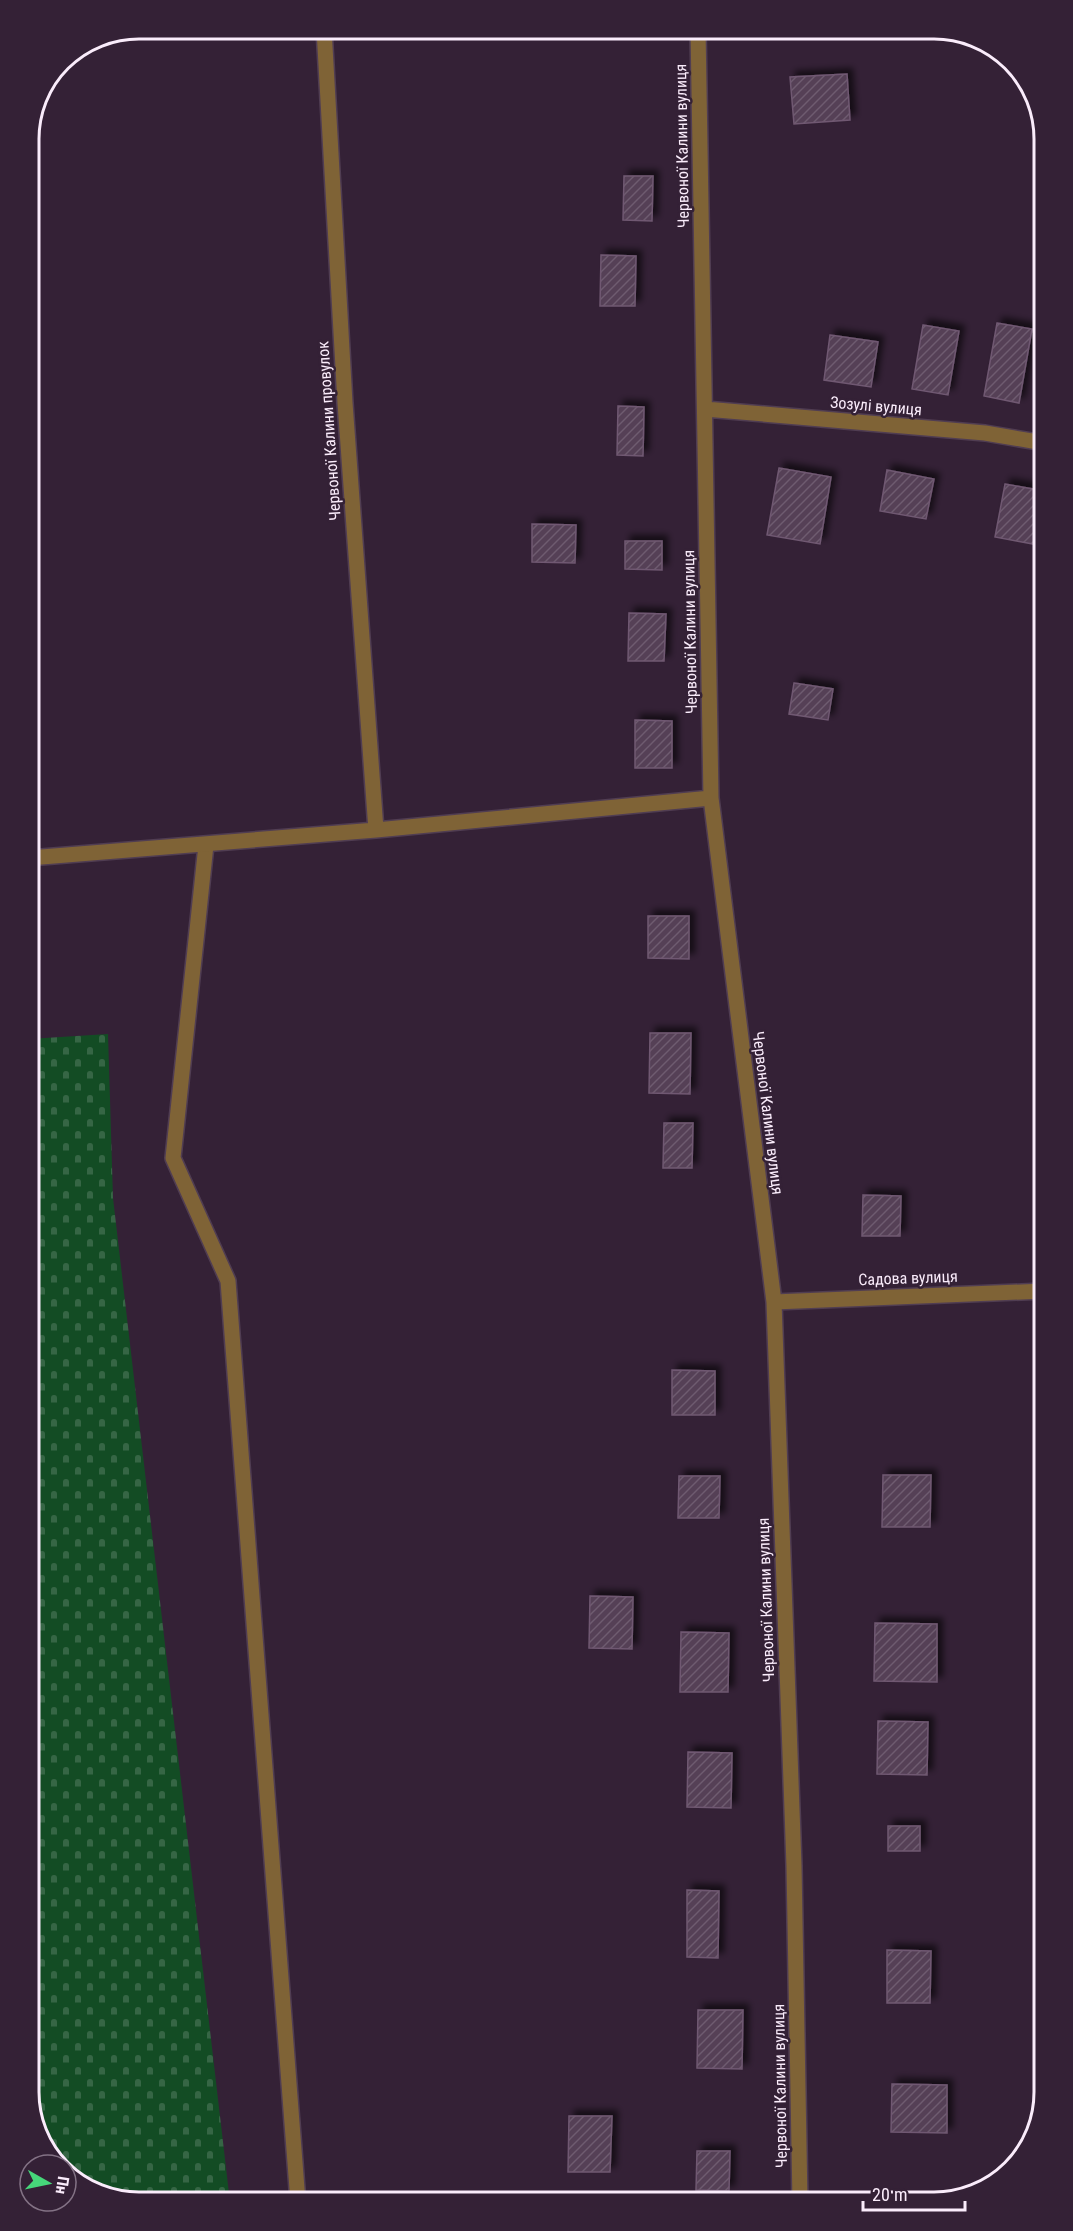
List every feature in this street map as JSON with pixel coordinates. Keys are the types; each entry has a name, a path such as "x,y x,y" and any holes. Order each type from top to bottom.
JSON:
{"street":[{"name":"Червоної Калини провулок","path":"325,39 346,415 376,830"},
{"name":"Червоної Калини вулиця","path":"698,39 711,798 774,1302 793,1854 800,2192"},
{"name":"Зозулі вулиця","path":"705,410 986,434 1034,441"},
{"path":"39,857 206,845 711,798"},
{"path":"206,845 173,1158 228,1281 297,2192"},
{"name":"Садова вулиця","path":"774,1302 1034,1291"}],"green space":[{"path":"108,1034 113,1198 229,2192 132,2192 94,2182 78,2171 78,2153 60,2153 52,2142 41,2112 39,2092 39,1038"}],"building":[{"path":"847,74 850,120 794,124 790,77"},
{"path":"624,176 653,176 652,221 623,220"},
{"path":"601,255 636,256 635,306 600,306"},
{"path":"997,323 1032,329 1019,403 984,396"},
{"path":"923,325 959,331 948,395 912,389"},
{"path":"830,335 878,342 871,387 824,380"},
{"path":"618,406 644,407 643,456 617,455"},
{"path":"779,468 831,477 820,544 767,535"},
{"path":"887,470 934,479 926,519 880,511"},
{"path":"1005,484 1034,489 1034,544 995,537"},
{"path":"532,524 576,525 575,563 532,562"},
{"path":"625,541 662,541 662,570 625,569"},
{"path":"629,613 666,614 664,661 628,661"},
{"path":"794,683 833,689 828,720 789,714"},
{"path":"635,720 672,721 672,768 635,768"},
{"path":"648,916 689,916 689,959 648,958"},
{"path":"650,1033 691,1033 690,1094 649,1093"},
{"path":"664,1123 693,1123 692,1168 663,1168"},
{"path":"863,1195 901,1196 900,1236 862,1236"},
{"path":"672,1370 715,1371 715,1415 672,1415"},
{"path":"883,1475 931,1475 930,1527 882,1527"},
{"path":"679,1476 720,1476 719,1518 678,1518"},
{"path":"590,1596 633,1597 632,1649 589,1648"},
{"path":"875,1623 937,1624 937,1682 874,1681"},
{"path":"681,1632 729,1633 728,1692 680,1692"},
{"path":"878,1721 928,1722 927,1775 877,1774"},
{"path":"688,1752 732,1753 731,1808 687,1807"},
{"path":"888,1826 920,1826 920,1851 888,1851"},
{"path":"687,1890 719,1891 718,1958 687,1957"},
{"path":"887,1950 931,1951 930,2003 887,2003"},
{"path":"698,2010 743,2010 742,2069 697,2068"},
{"path":"892,2084 947,2085 947,2133 891,2132"},
{"path":"569,2116 612,2116 610,2172 568,2172"},
{"path":"697,2151 730,2151 729,2191 696,2190"}]}
